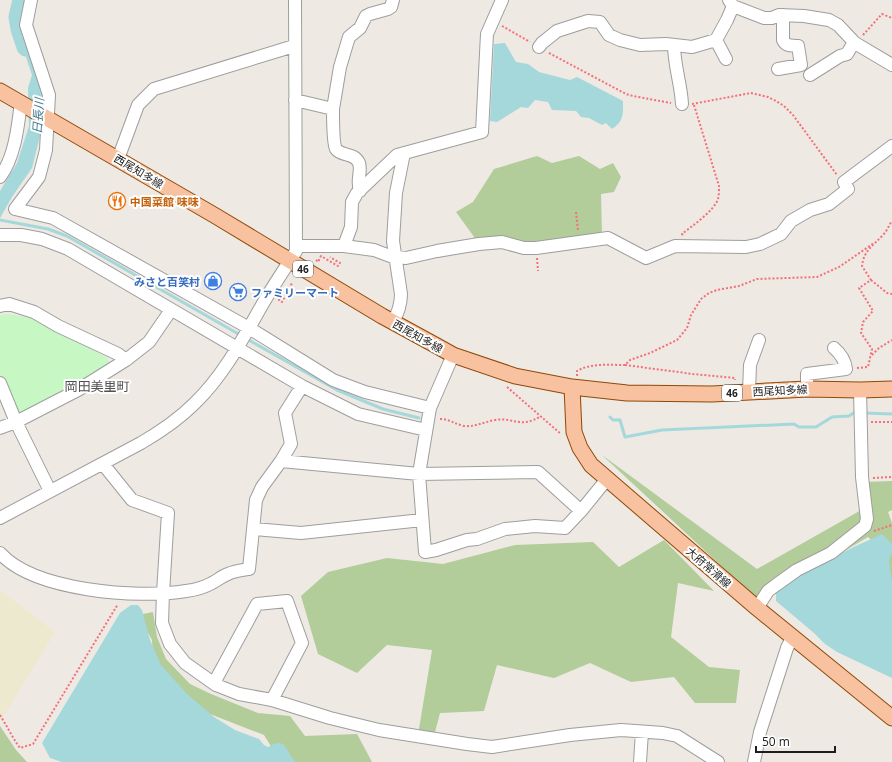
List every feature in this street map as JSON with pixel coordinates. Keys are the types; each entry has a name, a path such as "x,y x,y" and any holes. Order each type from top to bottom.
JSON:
{"main road":[{"name":"西尾知多線","path":"0,90 393,322 453,355 515,376 573,387 627,393 712,394 807,389 860,390 892,388"},
{"name":"大府常滑線","path":"573,387 574,432 580,448 591,465 792,638 892,718"}],"street":[{"path":"30,0 26,25 49,95 46,150 39,177 14,209 53,218 333,380 428,419"},
{"path":"0,518 104,464 155,435 184,414 215,381 239,346 296,251 295,0"},
{"path":"358,192 360,166 356,159 339,151 335,146 333,109 340,67 349,37 360,28 366,16 388,9 393,0"},
{"path":"344,246 351,227 352,202 358,192 397,155 482,132 487,34 502,0"},
{"path":"539,47 557,31 588,21 600,22 609,36 640,45 666,44 692,47 716,40 727,20 731,3 764,18 772,18 783,15 804,16 829,20 838,25 855,42 892,65"},
{"path":"778,69 801,65 798,46 784,44 783,15"},
{"path":"716,40 726,59"},
{"path":"810,75 840,56 847,54 855,42"},
{"path":"674,45 674,59 681,89 688,104"},
{"path":"118,159 138,105 154,89 294,46"},
{"path":"295,100 333,109"},
{"path":"0,177 4,172 16,140 21,102"},
{"path":"297,246 344,246 374,250 406,258 479,244 502,242 524,248 536,248 608,238 646,258 675,246 746,246 760,244 781,234 790,221 810,210 829,204 848,189 844,182 892,146"},
{"path":"393,322 400,308 401,302 393,241 396,193 404,153"},
{"path":"355,174 354,187 355,192 358,192"},
{"path":"0,235 21,235 35,238 68,250 171,310 239,346 302,386 358,414 428,419"},
{"path":"0,306 8,304 34,312 58,326 118,354 126,360"},
{"path":"0,428 16,422 78,390 126,360 149,342 171,310"},
{"path":"742,392 759,340"},
{"path":"807,389 807,374 846,369 845,362 839,352 834,348"},
{"path":"453,355 428,419 419,474 426,552 467,540 477,539 505,529 535,526 565,528 607,479"},
{"path":"0,383 16,422 50,491"},
{"path":"0,553 12,563 47,580 84,588 122,593 162,593 187,591 211,584 228,573 249,569 256,500 262,487 281,461 291,444 286,413 302,386"},
{"path":"757,608 768,591 797,570 831,553 865,526 866,519 862,477 860,390"},
{"path":"281,461 419,474 538,472 581,511"},
{"path":"104,464 132,500 168,513 162,593 162,623 170,644 185,662 214,683 239,694 272,700 330,718 379,730 467,744 492,747 570,735 621,730 663,733 677,736 718,762"},
{"path":"254,529 301,533 422,520"},
{"path":"214,683 257,604 287,601 302,643 272,700"},
{"path":"754,762 760,732 787,648 792,638"},
{"path":"640,762 642,732"}],"path":[{"path":"855,42 882,14 892,18"},
{"path":"685,246 685,241 682,234 711,209 719,197 718,186 688,104"},
{"path":"576,212 578,242"},
{"path":"892,221 885,233 864,254 862,266 871,280 887,293 892,294"},
{"path":"625,365 630,360 650,353 677,340 687,328 691,315 701,300 709,293 739,286 757,279 817,277 839,267 874,243"},
{"path":"313,258 318,262 321,256 338,266 340,262"},
{"path":"871,280 859,288 873,311 863,322 861,327 861,333 872,349 872,356"},
{"path":"289,281 279,300 282,302 292,283"},
{"path":"846,369 868,366 872,356 879,348 892,340"},
{"path":"573,387 577,371 582,368 604,364 625,365 736,378 742,392"},
{"path":"508,382 507,387 562,435"},
{"path":"428,419 450,420 464,426 471,426 495,420 523,423 534,421 541,416"},
{"path":"861,422 892,422"},
{"path":"862,477 892,477"},
{"path":"0,714 7,725 12,738 20,748 33,744 117,605 122,593"}],"shaded area":[{"path":"0,590 55,632 0,722"}],"green space":[{"path":"537,156 552,163 579,156 600,169 613,163 621,177 614,192 601,194 602,236 543,252 477,241 456,212 473,202 494,169"},
{"path":"6,314 28,317 106,357 110,363 105,370 18,416 0,373 0,315"},
{"path":"602,455 757,569 863,509 864,482 892,481 892,510 888,512 892,523 892,594 879,547 868,537 759,601"},
{"path":"664,540 714,591 678,583 671,637 709,667 740,670 736,703 695,703 674,677 631,682 590,663 554,678 497,665 484,711 440,713 434,736 418,735 432,650 387,645 357,673 318,654 301,596 328,572 387,558 443,564 515,545 593,542 619,567"},
{"path":"153,612 157,637 166,659 190,684 258,713 290,716 305,736 357,734 372,762 287,762 277,756 264,735 192,707 153,658 152,640 138,615"},
{"path":"0,726 16,750 27,762 0,762"}],"water":[{"path":"21,22 45,96 42,128 32,168 12,197 0,218 0,191 17,163 29,126 28,88 32,75 15,24"},
{"path":"505,43 516,62 528,64 539,72 570,80 577,77 623,101 623,113 619,123 612,129 606,123 602,125 589,118 581,117 576,111 552,110 548,102 535,100 528,108 521,107 497,122 490,121 494,44"},
{"path":"882,534 892,544 892,552 889,561 892,582 892,678 837,652 825,644 776,601 776,592 788,583 841,553"},
{"path":"131,605 138,605 142,610 150,640 161,665 187,694 214,717 235,730 259,739 268,747 279,743 283,744 296,762 62,762 50,758 42,743 120,613"}],"waterway":[{"name":"日長川","path":"22,0 18,17 26,47"},
{"path":"0,220 48,229 67,236 242,336"},
{"path":"247,339 337,390 383,409 419,418"},
{"path":"610,417 613,420 620,420 625,437 662,430 794,424 799,427 816,427 832,417 849,416 855,412 858,413"},
{"path":"864,413 892,414"}],"place":[{"name":"中国菜館 味味","path":"117,201"},
{"name":"みさと百笑村","path":"213,281"},
{"name":"ファミリーマート","path":"238,292"}],"district":[{"name":"岡田美里町","path":"97,386"}]}
